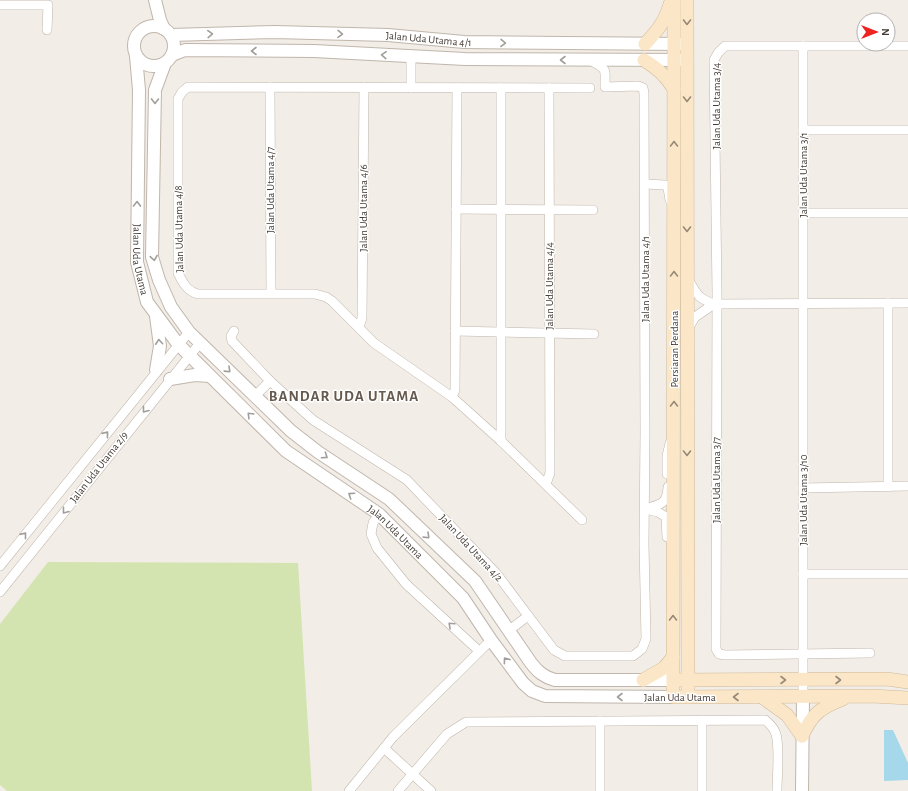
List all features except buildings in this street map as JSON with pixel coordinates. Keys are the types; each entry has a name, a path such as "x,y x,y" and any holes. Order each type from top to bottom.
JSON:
{"main road":[{"path":"644,44 658,29 666,17 673,0"},
{"name":"Persiaran Perdana","path":"673,0 673,697"},
{"name":"Persiaran Perdana","path":"687,0 688,697"},
{"path":"644,60 666,76 674,89"},
{"path":"643,680 664,668 673,657"},
{"path":"688,659 694,668 703,675 716,680"},
{"name":"Jalan Uda Utama","path":"673,680 887,679 908,682"},
{"path":"762,696 788,715 802,736 810,720 818,710 850,696"},
{"name":"Jalan Uda Utama","path":"673,697 891,696 908,698"}],"street":[{"path":"146,28 155,0"},
{"path":"155,0 160,20 173,42 174,48 168,59 159,66 146,65 140,61 134,50 138,34 146,28 158,27 167,32"},
{"path":"0,5 48,5 47,30"},
{"name":"Jalan Uda Utama 4/1","path":"167,32 275,32 388,35 464,42 687,44"},
{"name":"Jalan Uda Utama 3/4","path":"715,304 714,60 718,53 725,46 908,46"},
{"name":"Jalan Uda Utama 3/1","path":"803,46 803,304"},
{"name":"Jalan Uda Utama 4/1","path":"168,59 185,50 314,51 465,60 687,60"},
{"name":"Jalan Uda Utama","path":"136,56 139,90 137,262 147,302 178,344 286,451 379,514 463,598 491,640 523,683 532,692 545,696 673,697"},
{"path":"411,56 411,88"},
{"name":"Jalan Uda Utama","path":"168,59 155,90 152,257 159,280 171,307 189,332 291,431 318,452 389,499 475,581 508,631 539,673 554,680 673,680"},
{"name":"Jalan Uda Utama 4/1","path":"589,60 605,69 605,87 638,86 644,90 644,544"},
{"name":"Jalan Uda Utama 4/8","path":"270,87 188,87 182,92 178,99 178,273 185,287 192,293 270,293"},
{"path":"270,87 590,88"},
{"name":"Jalan Uda Utama 4/7","path":"270,87 270,293"},
{"name":"Jalan Uda Utama 4/6","path":"359,327 362,318 364,87"},
{"path":"452,397 455,390 457,88"},
{"path":"501,88 501,441"},
{"name":"Jalan Uda Utama 4/4","path":"546,484 550,473 549,88"},
{"path":"803,130 908,130"},
{"path":"645,184 665,185 668,188 674,221"},
{"path":"456,209 593,210"},
{"path":"803,213 908,213"},
{"path":"687,276 698,296 702,300 715,304 908,303"},
{"path":"270,293 315,294 326,297 332,301 374,343 452,397 501,441 582,520"},
{"path":"888,303 888,487"},
{"path":"687,330 695,317 715,304"},
{"name":"Jalan Uda Utama 3/7","path":"715,304 716,648 719,654 725,655 802,654"},
{"name":"Jalan Uda Utama 3/10","path":"802,696 803,304"},
{"path":"155,313 160,346 156,370"},
{"name":"Jalan Uda Utama 4/2","path":"234,331 231,336 232,341 270,381 313,420 407,480 496,573 554,650 565,656 633,656 642,649 646,639 644,544"},
{"name":"Jalan Uda Utama 2/9","path":"0,566 156,370 189,332"},
{"path":"455,332 594,334"},
{"name":"Jalan Uda Utama 2/9","path":"0,592 200,343"},
{"path":"170,379 195,374 210,376"},
{"path":"255,396 270,381"},
{"path":"645,509 665,501 667,497 667,456 668,448 674,434"},
{"path":"802,488 908,486"},
{"path":"645,509 658,512 666,517 668,554 673,576"},
{"path":"379,514 373,523 371,534 377,548 406,584 479,651"},
{"path":"802,574 908,574"},
{"path":"508,631 528,616"},
{"path":"349,791 393,737 491,640"},
{"path":"802,654 870,653"},
{"path":"802,696 802,791"},
{"path":"702,720 702,791"},
{"path":"398,791 447,734 466,722 765,720 771,725 776,734 778,791"},
{"path":"600,721 600,791"},
{"path":"384,748 431,791"}],"green space":[{"path":"48,562 298,563 312,791 7,791 0,785 0,624"}],"water":[{"path":"884,730 893,730 908,763 908,780 884,781"}],"district":[{"name":"BANDAR UDA UTAMA","path":"344,396"}]}
